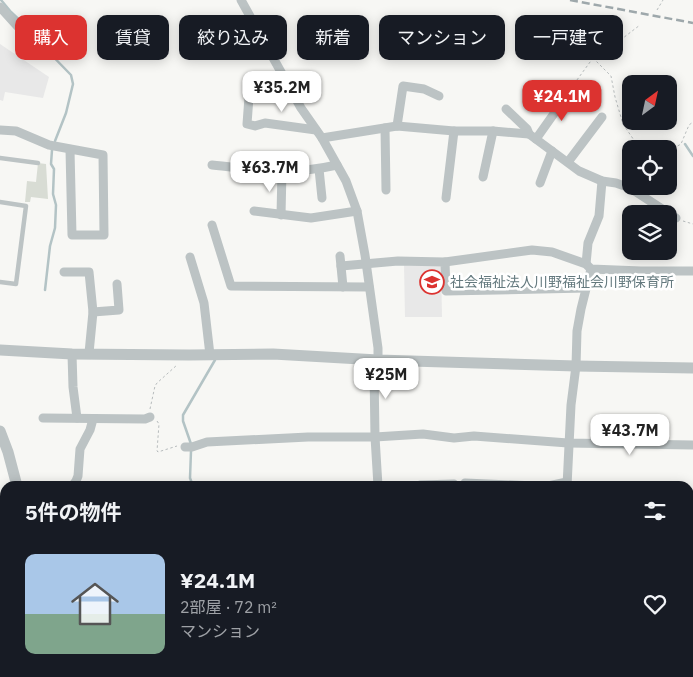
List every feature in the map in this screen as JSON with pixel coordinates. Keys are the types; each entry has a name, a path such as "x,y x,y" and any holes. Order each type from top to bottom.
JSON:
{"street":[{"path":"241,0 301,108 319,134 346,181 357,211 378,348 378,360 374,371 378,481"},
{"path":"0,7 15,24"},
{"path":"397,126 403,86 424,89 439,96"},
{"path":"532,136 570,91"},
{"path":"249,97 247,124 255,126 265,123 319,134 397,126 454,131 493,131 532,136"},
{"path":"506,109 532,136 579,171 602,181 630,188 656,205"},
{"path":"568,162 602,117"},
{"path":"385,128 386,190"},
{"path":"0,130 16,131 49,145 102,155 104,235 72,235 70,150"},
{"path":"446,198 454,131"},
{"path":"483,177 493,131"},
{"path":"540,183 552,151"},
{"path":"212,165 282,171 337,166"},
{"path":"319,169 322,198"},
{"path":"281,215 282,171"},
{"path":"567,481 568,443 576,366 577,332 586,288 588,243 599,216 602,181"},
{"path":"254,211 311,218 357,211"},
{"path":"212,225 231,286 369,287"},
{"path":"341,266 398,261 445,262 532,250 552,252 588,267 641,271 693,271"},
{"path":"340,256 343,288"},
{"path":"190,257 204,303 210,355"},
{"path":"445,262 446,291 586,288"},
{"path":"64,272 89,272 93,312 90,353"},
{"path":"93,312 119,310 117,284"},
{"path":"0,350 72,354 273,354 378,360 693,368"},
{"path":"72,354 73,387 77,418"},
{"path":"42,418 145,419 150,417"},
{"path":"76,481 80,449 90,430 93,419"},
{"path":"0,431 16,481"},
{"path":"185,447 192,447 207,442 423,434 454,438 474,436 568,443 693,445"}],"lane":[{"path":"0,158 38,163"},
{"path":"0,202 26,206 16,284 0,282"}],"path":[{"path":"658,10 664,0"},
{"path":"623,38 640,24"},
{"path":"570,91 592,60"},
{"path":"595,60 611,76 623,124 634,140"},
{"path":"677,146 681,144 689,125 693,122"},
{"path":"677,218 693,224"},
{"path":"185,447 176,446 157,451 159,424 150,417 150,405 157,382 188,355"}],"shaded area":[{"path":"0,44 15,54 15,60 24,60 49,77 43,98 5,92 3,101 0,100"},
{"path":"38,163 46,164 48,199 31,197 30,202 25,202 27,181 36,182"},
{"path":"404,264 441,264 442,317 405,317"}],"waterway":[{"path":"1,0 15,16"},
{"path":"55,141 66,113 73,84 71,75 56,60"},
{"path":"685,144 693,156"},
{"path":"45,290 50,246 55,228 56,205 53,194 54,169 51,164 52,150"},
{"path":"191,444 183,421 183,415 215,360"},
{"path":"191,451 191,481"}],"railway":[{"path":"570,0 693,23"}],"place":[{"name":"社会福祉法人川野福祉会川野保育所","path":"432,282"}]}
